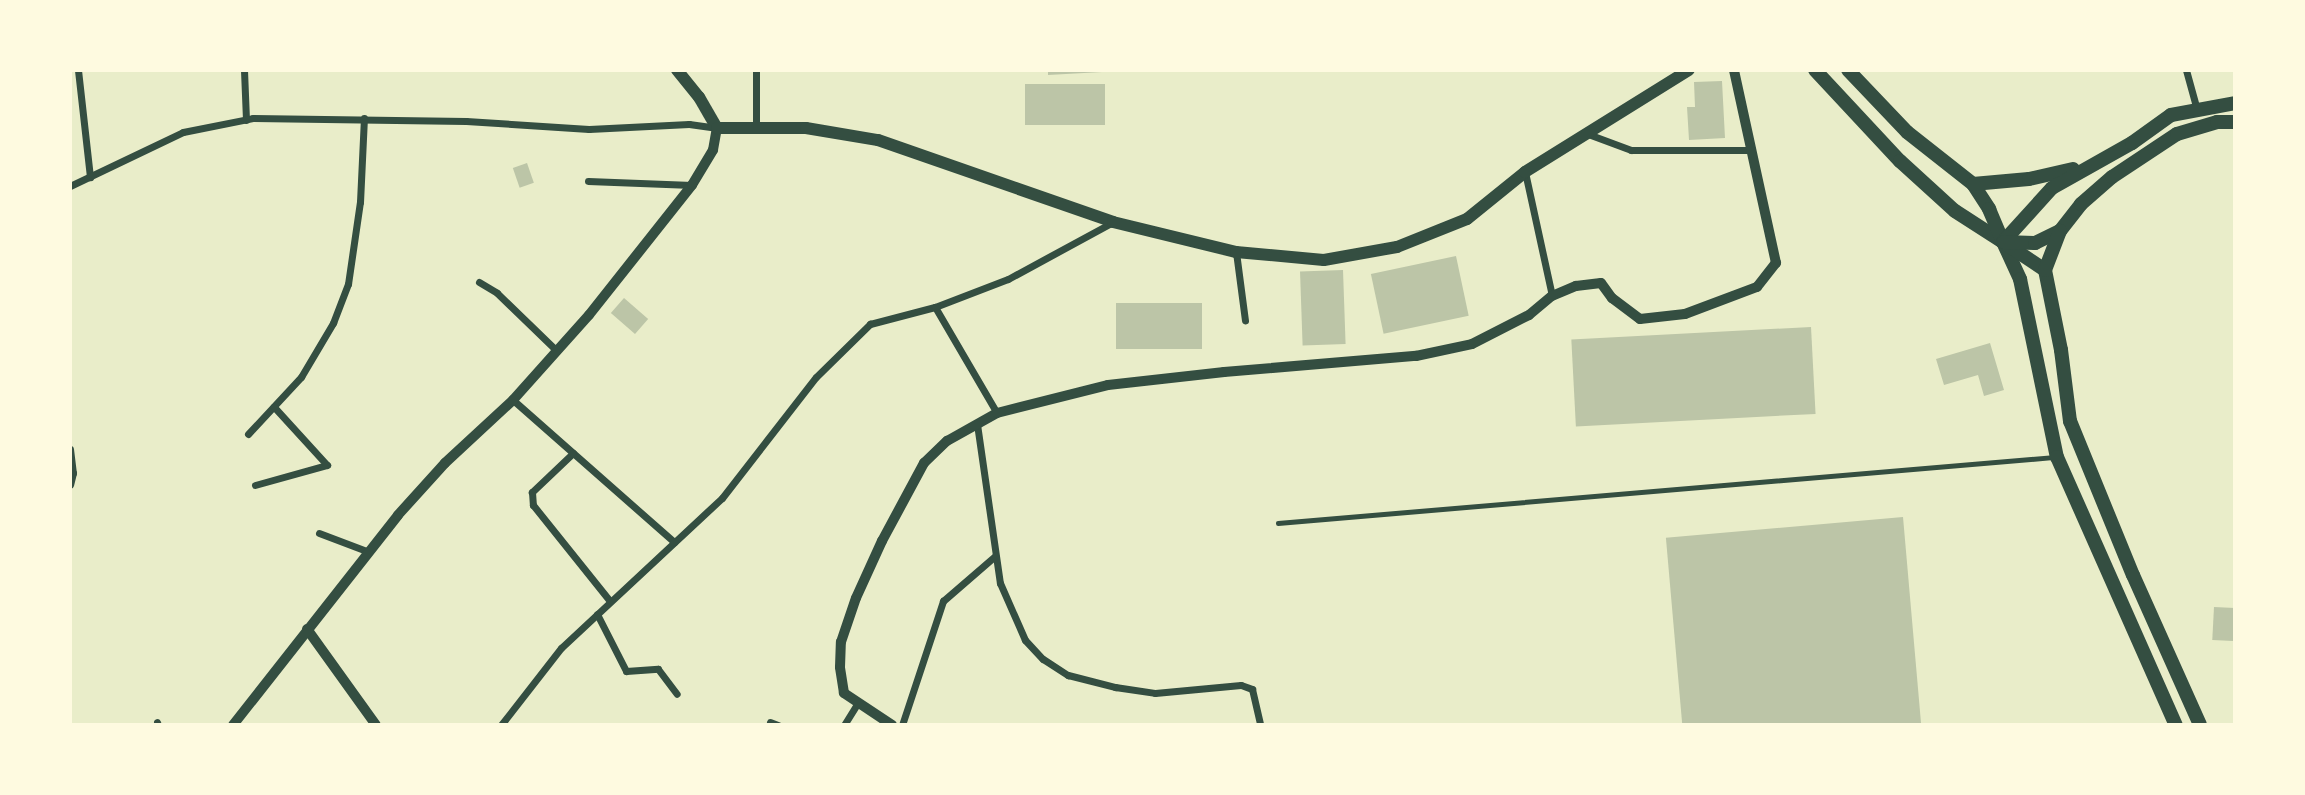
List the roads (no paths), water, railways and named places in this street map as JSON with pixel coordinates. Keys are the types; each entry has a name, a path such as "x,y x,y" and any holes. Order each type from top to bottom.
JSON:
{"main road":[{"path":"677,70 699,97 717,128 806,128 878,140 1113,222 1236,252 1324,260 1397,247 1466,219 1525,172 1689,70"},
{"path":"1815,70 1900,161 1955,211 2045,270"},
{"path":"1848,70 1907,132 1973,184 1989,209 2020,279 2057,457 2176,725"},
{"path":"2003,242 2052,188 2084,167 2132,143 2171,115 2235,103"},
{"path":"2200,725 2133,575 2070,421 2061,350 2045,270 2060,231 2081,204 2112,177 2177,134 2217,122 2235,122"},
{"path":"1973,184 2029,179 2084,167"},
{"path":"2003,242 2035,243 2060,231"}],"street":[{"path":"78,70 90,177"},
{"path":"244,70 246,120"},
{"path":"755,70 756,128"},
{"path":"892,725 844,694 840,667 841,642 856,598 881,541 924,463 947,441 997,413 1108,385 1416,356 1472,344 1529,315 1552,296 1576,286 1601,283 1612,298 1640,319 1685,314 1758,287 1776,263 1734,70"},
{"path":"2186,70 2197,110"},
{"path":"70,186 183,132 246,120 364,118 589,129 689,124 717,128 713,150 692,185 589,315 513,400 445,463 369,552 233,725"},
{"path":"248,433 274,407 307,366 333,323 348,284 359,202 364,118"},
{"path":"1587,134 1631,150 1751,150"},
{"path":"1525,172 1552,296"},
{"path":"588,181 692,185"},
{"path":"513,725 503,722 561,648 722,498 816,377 870,324 935,307 1009,279 1113,222"},
{"path":"1236,252 1245,320"},
{"path":"479,282 497,293 557,351"},
{"path":"935,307 997,413"},
{"path":"513,400 674,542"},
{"path":"255,485 327,465 274,407"},
{"path":"977,424 1000,583 1025,640 1042,659 1069,675 1155,693 1241,685 1252,689 1260,725"},
{"path":"70,449 73,473 70,485"},
{"path":"573,453 532,492 533,505 610,601"},
{"path":"319,533 369,552"},
{"path":"902,725 943,601 995,556"},
{"path":"597,614 626,671 658,669 677,694"},
{"path":"307,629 376,725"},
{"path":"844,725 858,703"}],"lane":[{"path":"1278,523 2057,457"}]}
